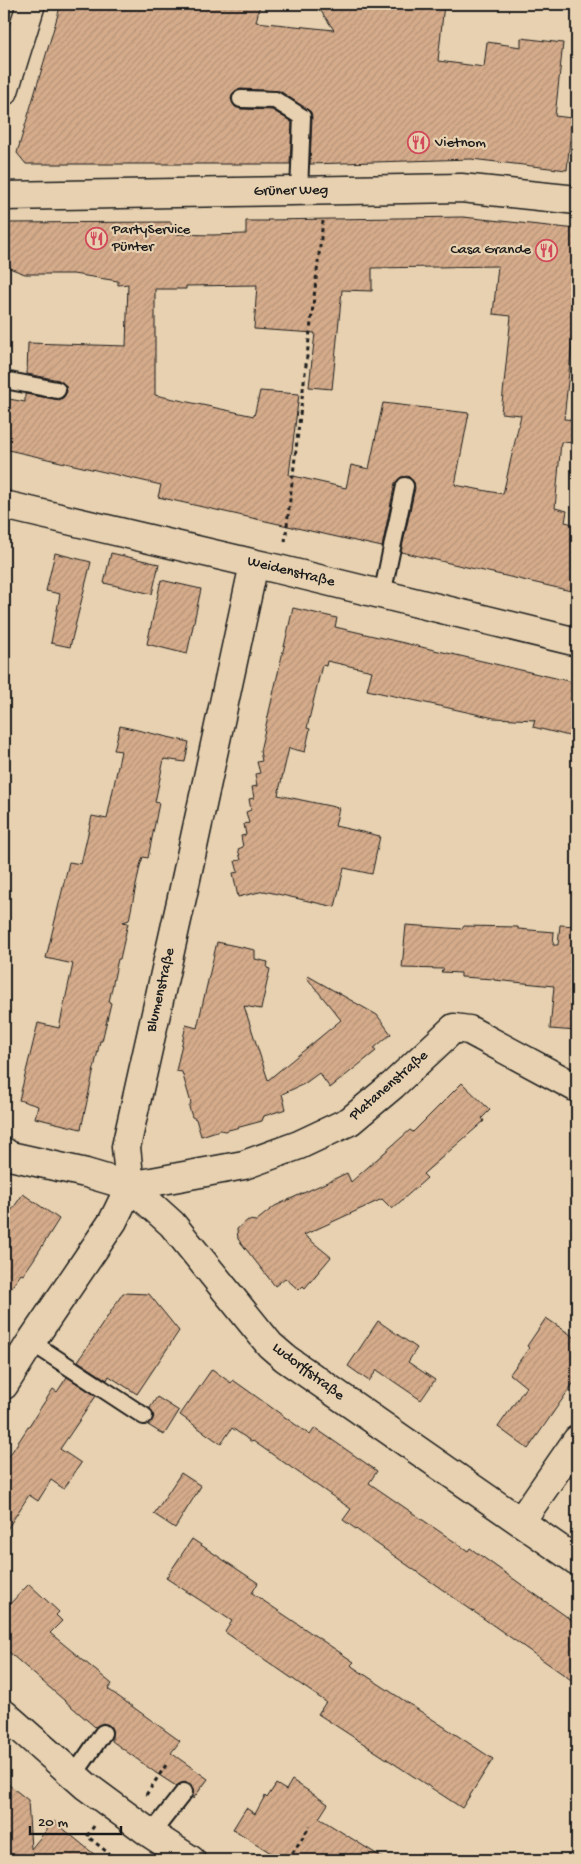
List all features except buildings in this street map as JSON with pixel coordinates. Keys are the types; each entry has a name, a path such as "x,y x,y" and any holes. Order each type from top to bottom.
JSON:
{"street":[{"path":"4,91 31,4"},
{"name":"Grüner Weg","path":"4,196 461,188 577,200"},
{"name":"Weidenstraße","path":"4,505 577,642"},
{"name":"Blumenstraße","path":"130,1186 126,1147 254,564"},
{"name":"Platanenstraße","path":"130,1186 244,1165 299,1145 350,1122 454,1028 469,1030 577,1088"},
{"name":"Ludorffstraße","path":"4,1152 10,1156 86,1172 130,1186 172,1224 270,1345 285,1358 577,1561"},
{"path":"4,1385 30,1342 113,1221 130,1186"},
{"path":"521,1521 577,1440"},
{"path":"4,1714 74,1775 140,1826 191,1860"}],"lane":[{"path":"241,99 275,100 302,117 299,190"},
{"path":"4,380 57,390"},
{"path":"382,594 405,486"},
{"path":"30,1342 144,1416"},
{"path":"74,1775 103,1733"},
{"path":"140,1826 184,1792"}],"path":[{"path":"282,570 327,190"},
{"path":"140,1826 168,1762"},
{"path":"288,1860 310,1826"}],"place":[{"name":"Vietnom","path":"419,143"},
{"name":"PartyService Pünter","path":"96,239"},
{"name":"Casa Grande","path":"547,250"}]}
